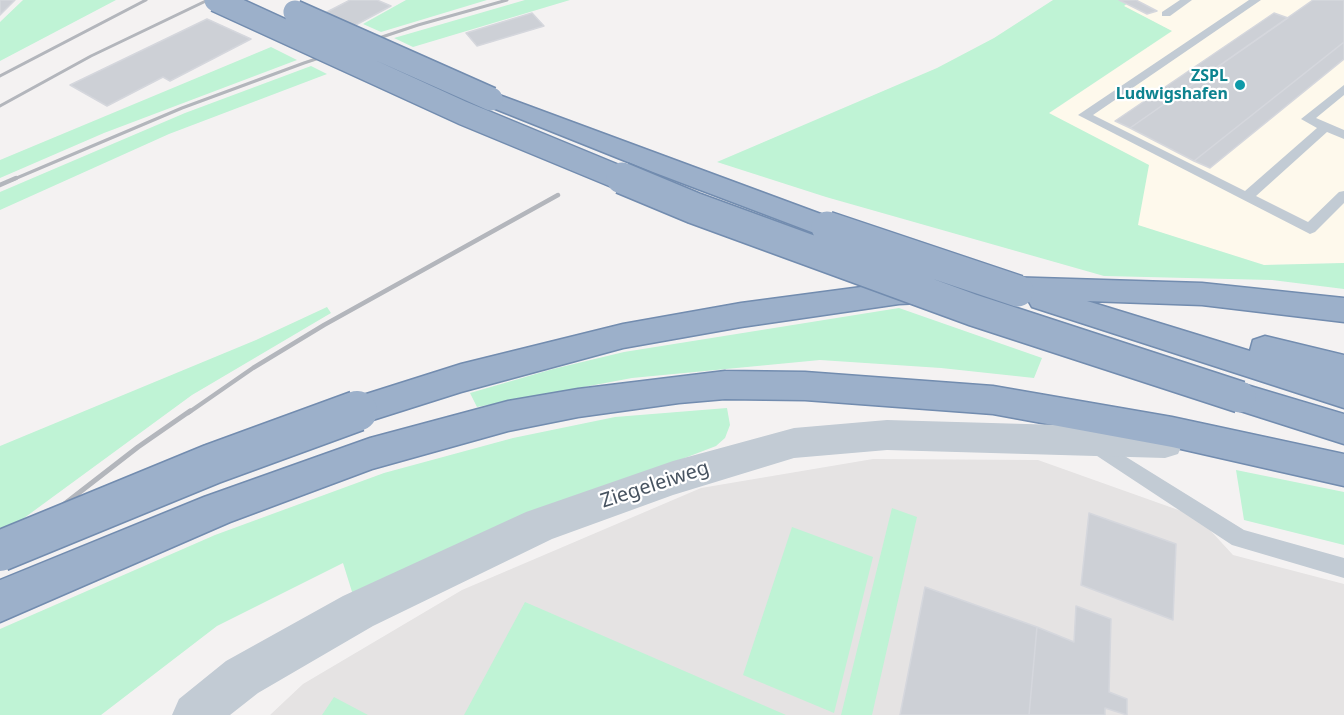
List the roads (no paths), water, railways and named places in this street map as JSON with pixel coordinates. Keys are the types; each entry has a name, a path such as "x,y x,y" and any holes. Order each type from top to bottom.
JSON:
{"highway":[{"path":"216,0 463,113 694,208 973,310 1344,429"},
{"path":"280,5 491,99 827,227 1018,291 1277,362 1344,394"},
{"path":"0,551 212,464 360,410 460,378 623,336 899,293 1005,288 1202,294 1344,310"},
{"path":"1277,362 1344,368"},
{"path":"0,601 218,510 370,454 508,416 637,394 725,386 863,388 993,400 1160,430 1344,470"}],"street":[{"name":"Ziegeleiweg","path":"195,715 242,677 366,607 540,525 673,478 794,442 887,435 1166,443"}],"lane":[{"path":"1166,14 1187,0"},
{"path":"1256,0 1084,115 1310,229 1344,195"},
{"path":"1344,89 1307,119 1344,135"},
{"path":"1246,197 1325,127"},
{"path":"1088,441 1239,538 1344,568"}],"railway":[{"path":"0,76 146,0"},
{"path":"0,106 91,56 208,0"},
{"path":"12,180 182,108 304,63 418,25 507,0"},
{"path":"0,185 16,178"},
{"path":"188,413 253,368 324,325 558,195"},
{"path":"0,554 138,447 190,411"}],"place":[{"name":"ZSPL Ludwigshafen","path":"1240,85"}]}
